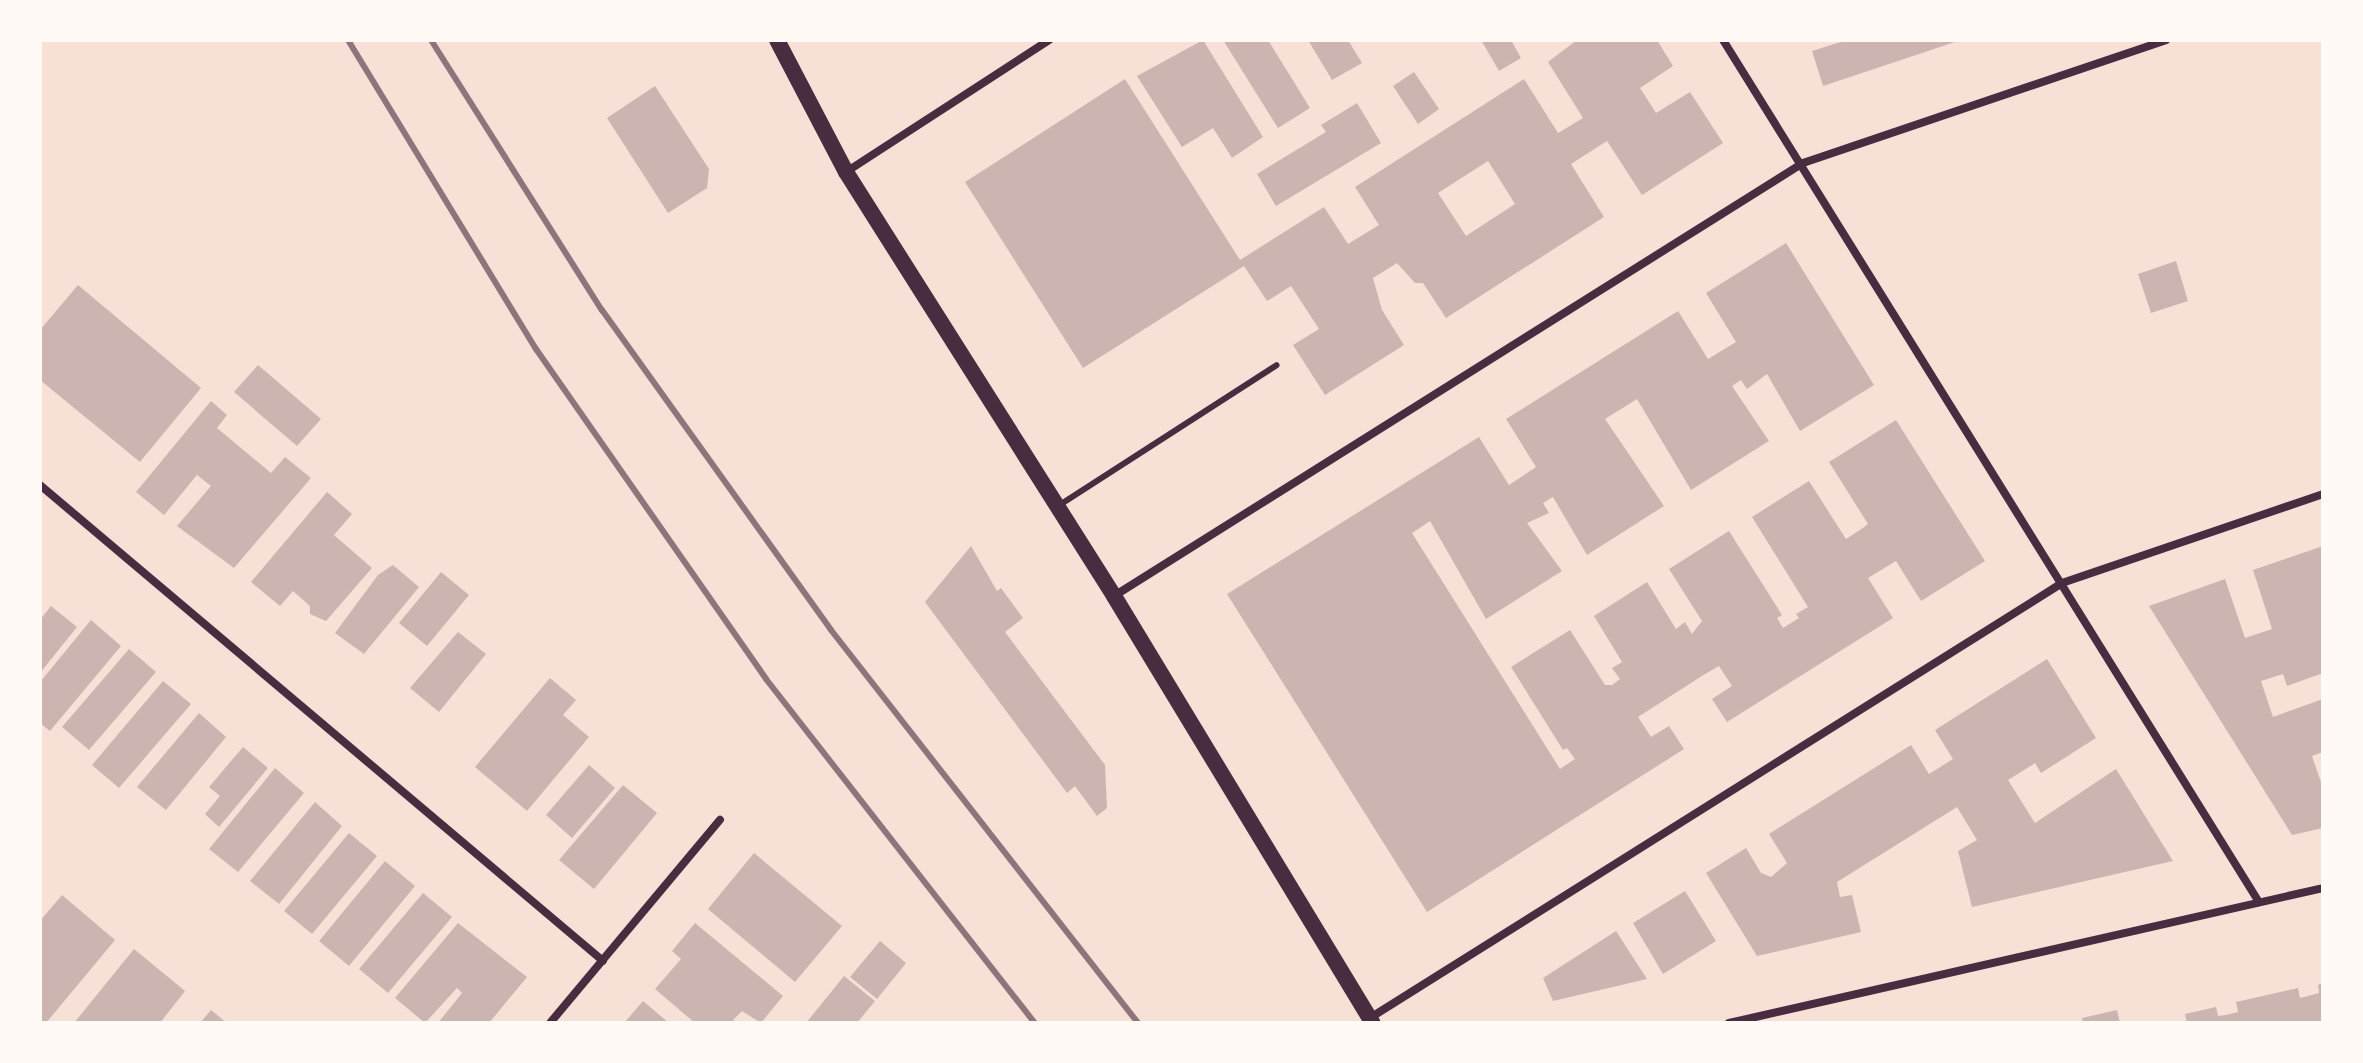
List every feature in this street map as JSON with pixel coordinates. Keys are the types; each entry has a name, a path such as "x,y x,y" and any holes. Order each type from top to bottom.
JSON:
{"main road":[{"path":"777,40 846,172 1114,596 1372,1021"}],"street":[{"path":"846,172 1049,40"},
{"path":"1723,40 1803,163 2259,902"},
{"path":"1114,596 1803,163 2166,40"},
{"path":"40,485 603,961"},
{"path":"1372,1021 2062,583 2323,494"},
{"path":"550,1023 720,820"},
{"path":"1729,1023 2323,888"}],"lane":[{"path":"1058,506 1277,365"}],"building":[{"path":"1203,40 1263,137 1232,158 1213,128 1182,147 1137,76"},
{"path":"1223,40 1268,40 1310,108 1278,128"},
{"path":"1308,40 1348,40 1362,63 1332,80"},
{"path":"1481,40 1511,40 1521,58 1499,71"},
{"path":"1577,40 1657,40 1673,66 1640,88 1656,113 1690,92 1723,143 1642,195 1607,141 1571,164 1604,217 1446,318 1423,283 1415,283 1397,263 1373,278 1382,310 1404,345 1325,395 1293,345 1319,329 1291,286 1267,301 1244,266 1083,368 965,182 1125,79 1240,260 1324,207 1348,244 1379,225 1355,187 1524,79 1558,133 1583,118 1548,62","holes":["1488,161 1515,204 1466,236 1438,193"]},
{"path":"1847,40 1958,41 1823,86 1812,51"},
{"path":"1414,72 1439,109 1418,124 1393,86"},
{"path":"655,86 709,169 707,188 668,213 607,118"},
{"path":"1357,103 1381,143 1276,206 1257,174 1326,132 1321,125"},
{"path":"1786,243 1874,385 1800,431 1767,374 1747,389 1741,380 1732,386 1769,441 1691,490 1637,399 1605,419 1664,506 1587,555 1553,497 1543,503 1549,513 1527,523 1562,571 1486,619 1430,521 1412,533 1560,769 1575,759 1567,748 1563,750 1511,667 1570,630 1605,685 1612,685 1620,679 1612,668 1622,662 1594,616 1647,582 1676,629 1685,622 1692,634 1702,621 1669,569 1729,531 1782,615 1777,618 1783,628 1799,618 1796,614 1808,607 1752,517 1809,481 1846,539 1863,528 1868,524 1829,462 1896,420 1985,561 1921,601 1896,561 1868,578 1893,618 1727,722 1712,699 1732,686 1719,666 1705,674 1638,717 1651,737 1669,726 1684,749 1427,912 1227,594 1479,437 1509,485 1536,467 1506,419 1678,311 1708,359 1736,342 1706,293"},
{"path":"2176,261 2188,301 2151,313 2138,274"},
{"path":"78,285 201,388 140,462 40,380 40,330"},
{"path":"258,365 321,419 297,446 234,392"},
{"path":"211,401 227,415 217,428 271,473 285,457 311,478 234,568 177,526 211,486 197,475 164,515 136,492"},
{"path":"327,492 352,514 334,535 372,568 326,621 310,614 310,606 293,591 280,606 251,582"},
{"path":"971,546 997,591 1001,588 1023,618 1005,632 1105,765 1107,808 1097,816 1075,786 1067,793 925,602"},
{"path":"2323,546 2323,673 2287,686 2283,674 2261,681 2273,717 2323,699 2323,752 2312,756 2323,788 2323,828 2292,835 2149,606 2225,579 2245,638 2272,629 2253,570"},
{"path":"393,565 419,587 364,654 335,633 378,575"},
{"path":"441,572 469,595 427,646 399,623"},
{"path":"51,606 77,627 40,673 40,620"},
{"path":"91,620 121,646 50,731 40,723 40,682"},
{"path":"458,632 486,654 439,712 410,688"},
{"path":"129,649 156,672 89,750 62,727"},
{"path":"2047,659 2096,738 2041,773 2035,763 2008,780 2035,823 2116,769 2173,861 1972,907 1958,851 1977,840 1957,807 1837,882 1840,897 1852,895 1861,932 1757,956 1706,873 1746,848 1761,873 1771,877 1787,863 1769,834 1911,745 1929,774 1953,759 1935,730"},
{"path":"550,678 576,700 563,715 589,737 527,811 475,767"},
{"path":"163,681 191,704 119,788 92,765"},
{"path":"199,713 226,737 166,810 137,787"},
{"path":"243,747 268,768 219,827 205,814 220,796 209,787"},
{"path":"589,765 615,788 572,838 546,815"},
{"path":"275,768 304,793 238,872 209,849"},
{"path":"623,785 657,813 594,889 559,860"},
{"path":"315,802 342,826 279,904 250,881"},
{"path":"349,833 377,856 312,934 284,911"},
{"path":"754,853 842,926 795,982 708,909"},
{"path":"385,861 415,886 349,966 319,941"},
{"path":"1685,891 1716,941 1663,974 1633,923"},
{"path":"423,893 452,917 388,993 359,969"},
{"path":"62,895 115,940 46,1023 40,1023 40,921"},
{"path":"458,923 527,977 489,1023 438,1023 462,993 457,988 425,1023 395,998"},
{"path":"695,923 783,996 761,1023 742,1011 733,1020 737,1023 695,1023 655,989 681,959 672,951"},
{"path":"1616,931 1647,979 1553,1001 1543,978"},
{"path":"880,941 906,963 877,999 850,977"},
{"path":"134,949 185,991 160,1023 74,1023"},
{"path":"844,976 875,1001 857,1023 806,1023"},
{"path":"2323,983 2323,1023 2187,1023 2185,1014 2216,1007 2218,1016 2226,1015 2238,1012 2236,1002 2298,988 2300,998 2319,993 2318,985"},
{"path":"643,1001 669,1023 624,1023"},
{"path":"211,1010 227,1023 200,1023"},
{"path":"2117,1010 2120,1023 2083,1023 2082,1018"}],"railway":[{"path":"348,40 536,349 766,679 1035,1023"},
{"path":"431,40 602,310 831,630 1138,1023"}]}
